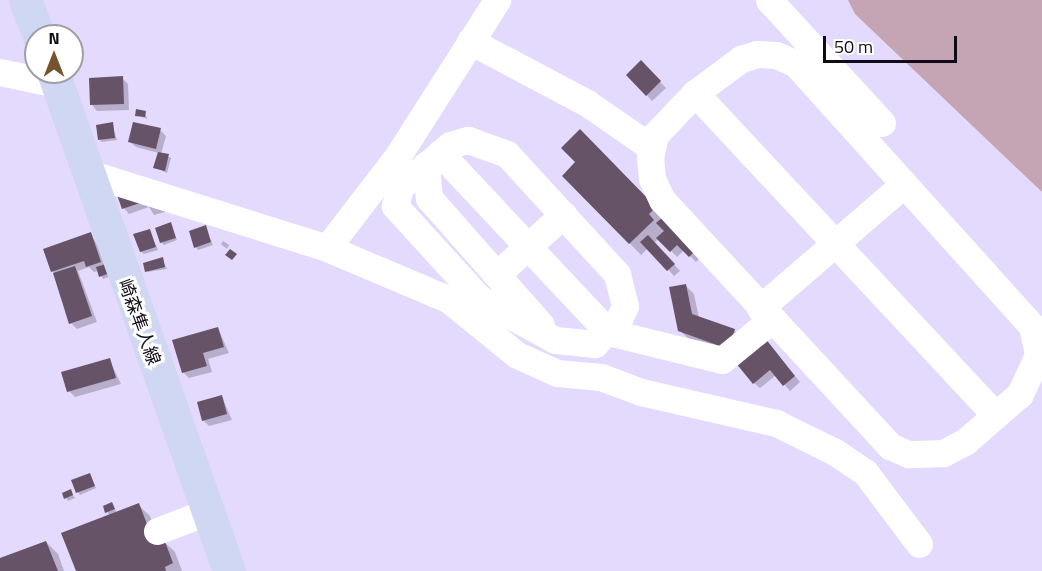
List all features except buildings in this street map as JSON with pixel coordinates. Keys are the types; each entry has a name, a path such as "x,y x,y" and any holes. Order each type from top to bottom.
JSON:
{"main road":[{"path":"25,0 34,24"},
{"name":"崎森隼人線","path":"57,84 85,172 229,571"}],"street":[{"path":"327,248 399,154 497,0"},
{"path":"769,0 882,123"},
{"path":"470,41 586,103 652,148"},
{"path":"757,54 776,55 795,63 1032,326 1038,354 1020,394 966,441 943,453 926,455 899,450 871,428 662,200 652,179 652,148 664,122 695,93 741,59 757,54"},
{"path":"0,72 24,75"},
{"path":"695,93 995,415"},
{"path":"468,140 507,154 617,274 625,306 608,332 595,344 584,346 555,340 479,298 405,221 395,206 396,195 433,159 450,145 468,140"},
{"path":"433,159 529,249 608,332 722,360 835,243 904,184"},
{"path":"433,159 429,198 555,340"},
{"path":"85,172 327,248 448,299 517,355 557,373 601,377 641,392 776,423 835,452 865,472 919,544"},
{"path":"496,274 529,249 563,215"},
{"path":"157,531 207,512"}],"shaded area":[{"path":"848,0 1042,0 1042,192 855,14"}]}
